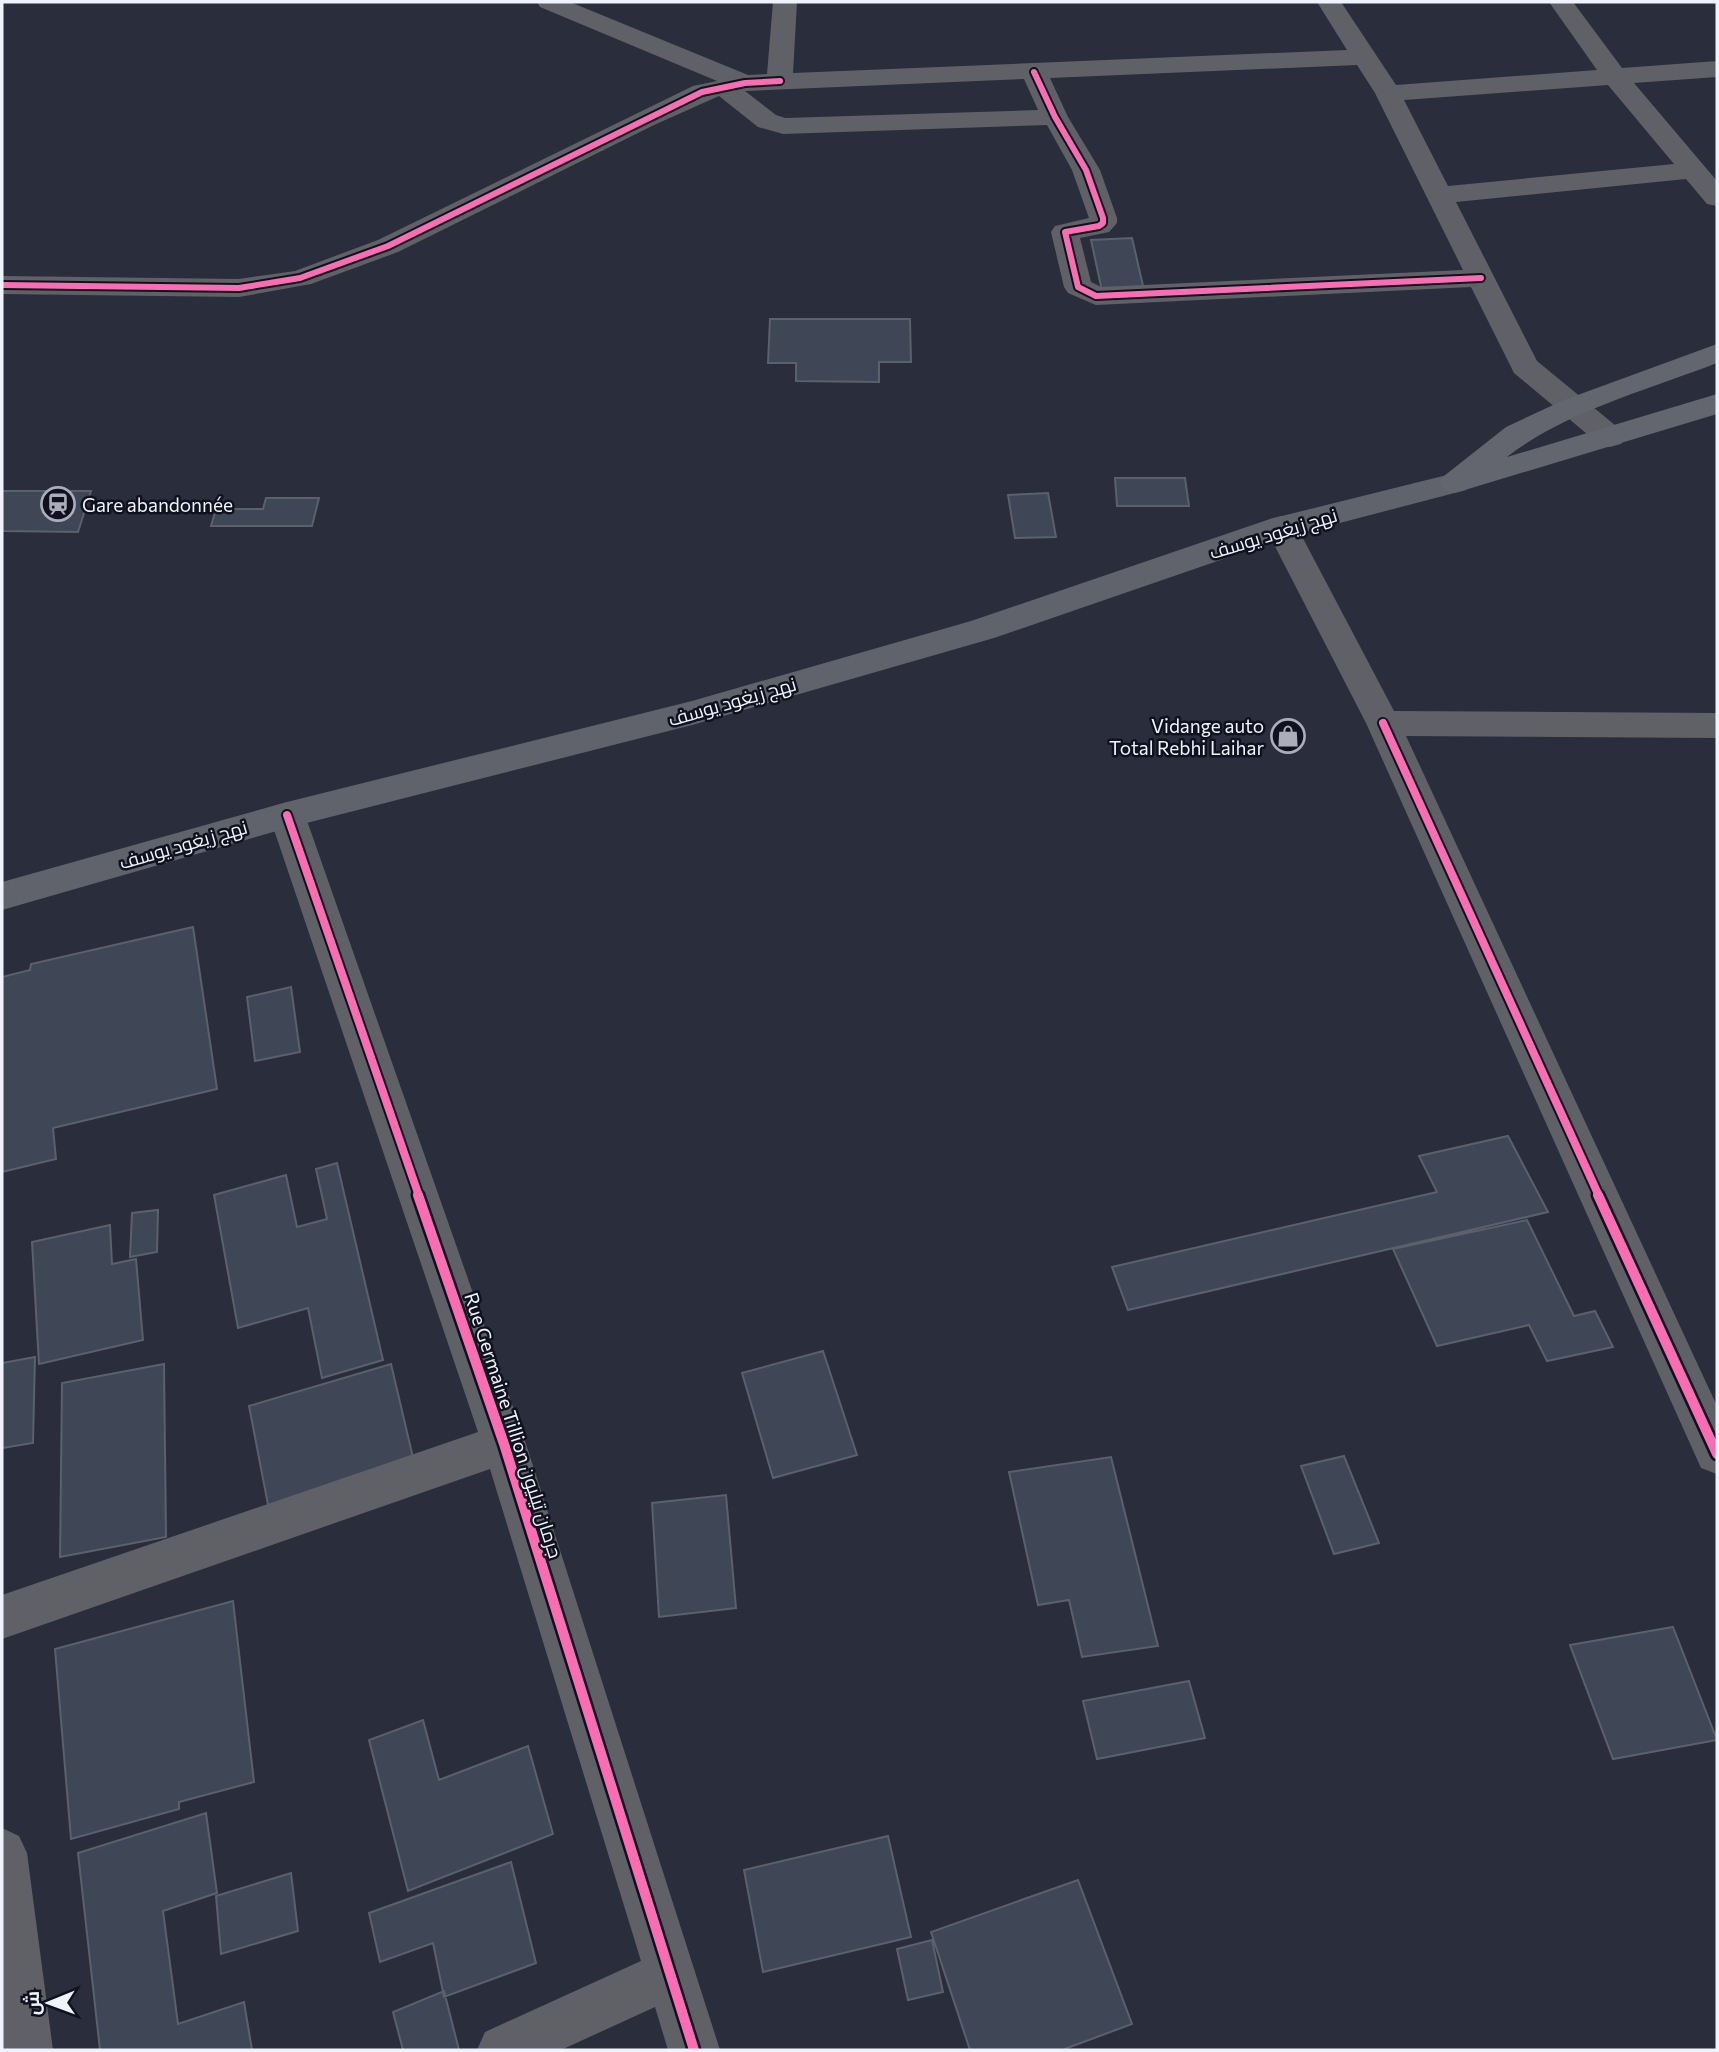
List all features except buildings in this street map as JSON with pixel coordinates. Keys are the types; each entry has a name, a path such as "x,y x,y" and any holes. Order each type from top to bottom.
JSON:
{"highway":[{"name":"نهج زيغود يوسف","path":"1455,483 1517,434 1575,407 1717,353"},
{"name":"نهج زيغود يوسف","path":"1455,483 1717,404"}],"main road":[{"name":"نهج زيغود يوسف","path":"2,896 287,815 692,713 968,634 1281,527 1455,483"}],"street":[{"path":"549,2 723,87 768,121 783,126 1055,117"},
{"path":"780,81 785,2"},
{"path":"1329,2 1388,93 1525,366 1610,437"},
{"path":"1561,2 1614,76 1717,198"},
{"path":"2,285 239,288 270,287 316,276 413,234 602,139 723,87 780,81 1364,57"},
{"path":"1388,93 1717,69"},
{"path":"1034,72 1055,117 1086,170 1103,218 1103,223 1099,226 1065,232 1078,287 1088,294 1096,296 1481,278"},
{"path":"1440,195 1693,170"},
{"path":"1281,527 1383,723 1717,1454"},
{"path":"1383,723 1717,724"},
{"name":"Rue Germaine Tillion جرمان تيليون","path":"287,815 504,1444 668,1975 694,2050"},
{"path":"2,1617 504,1444"},
{"path":"2,1853 27,2050"},
{"path":"503,2050 668,1975"}],"cycle path":[{"path":"1034,72 1055,117 1086,170 1103,218 1103,223 1099,226 1065,232 1078,287 1096,296 1481,278"},
{"path":"2,285 239,288 300,278 388,246 702,92 745,83 780,81"},
{"path":"1383,723 1717,1454"},
{"path":"287,815 504,1444 694,2050"}],"place":[{"name":"Gare abandonnée","path":"58,504"},
{"name":"Vidange auto Total Rebhi Laihar","path":"1288,736"}]}
